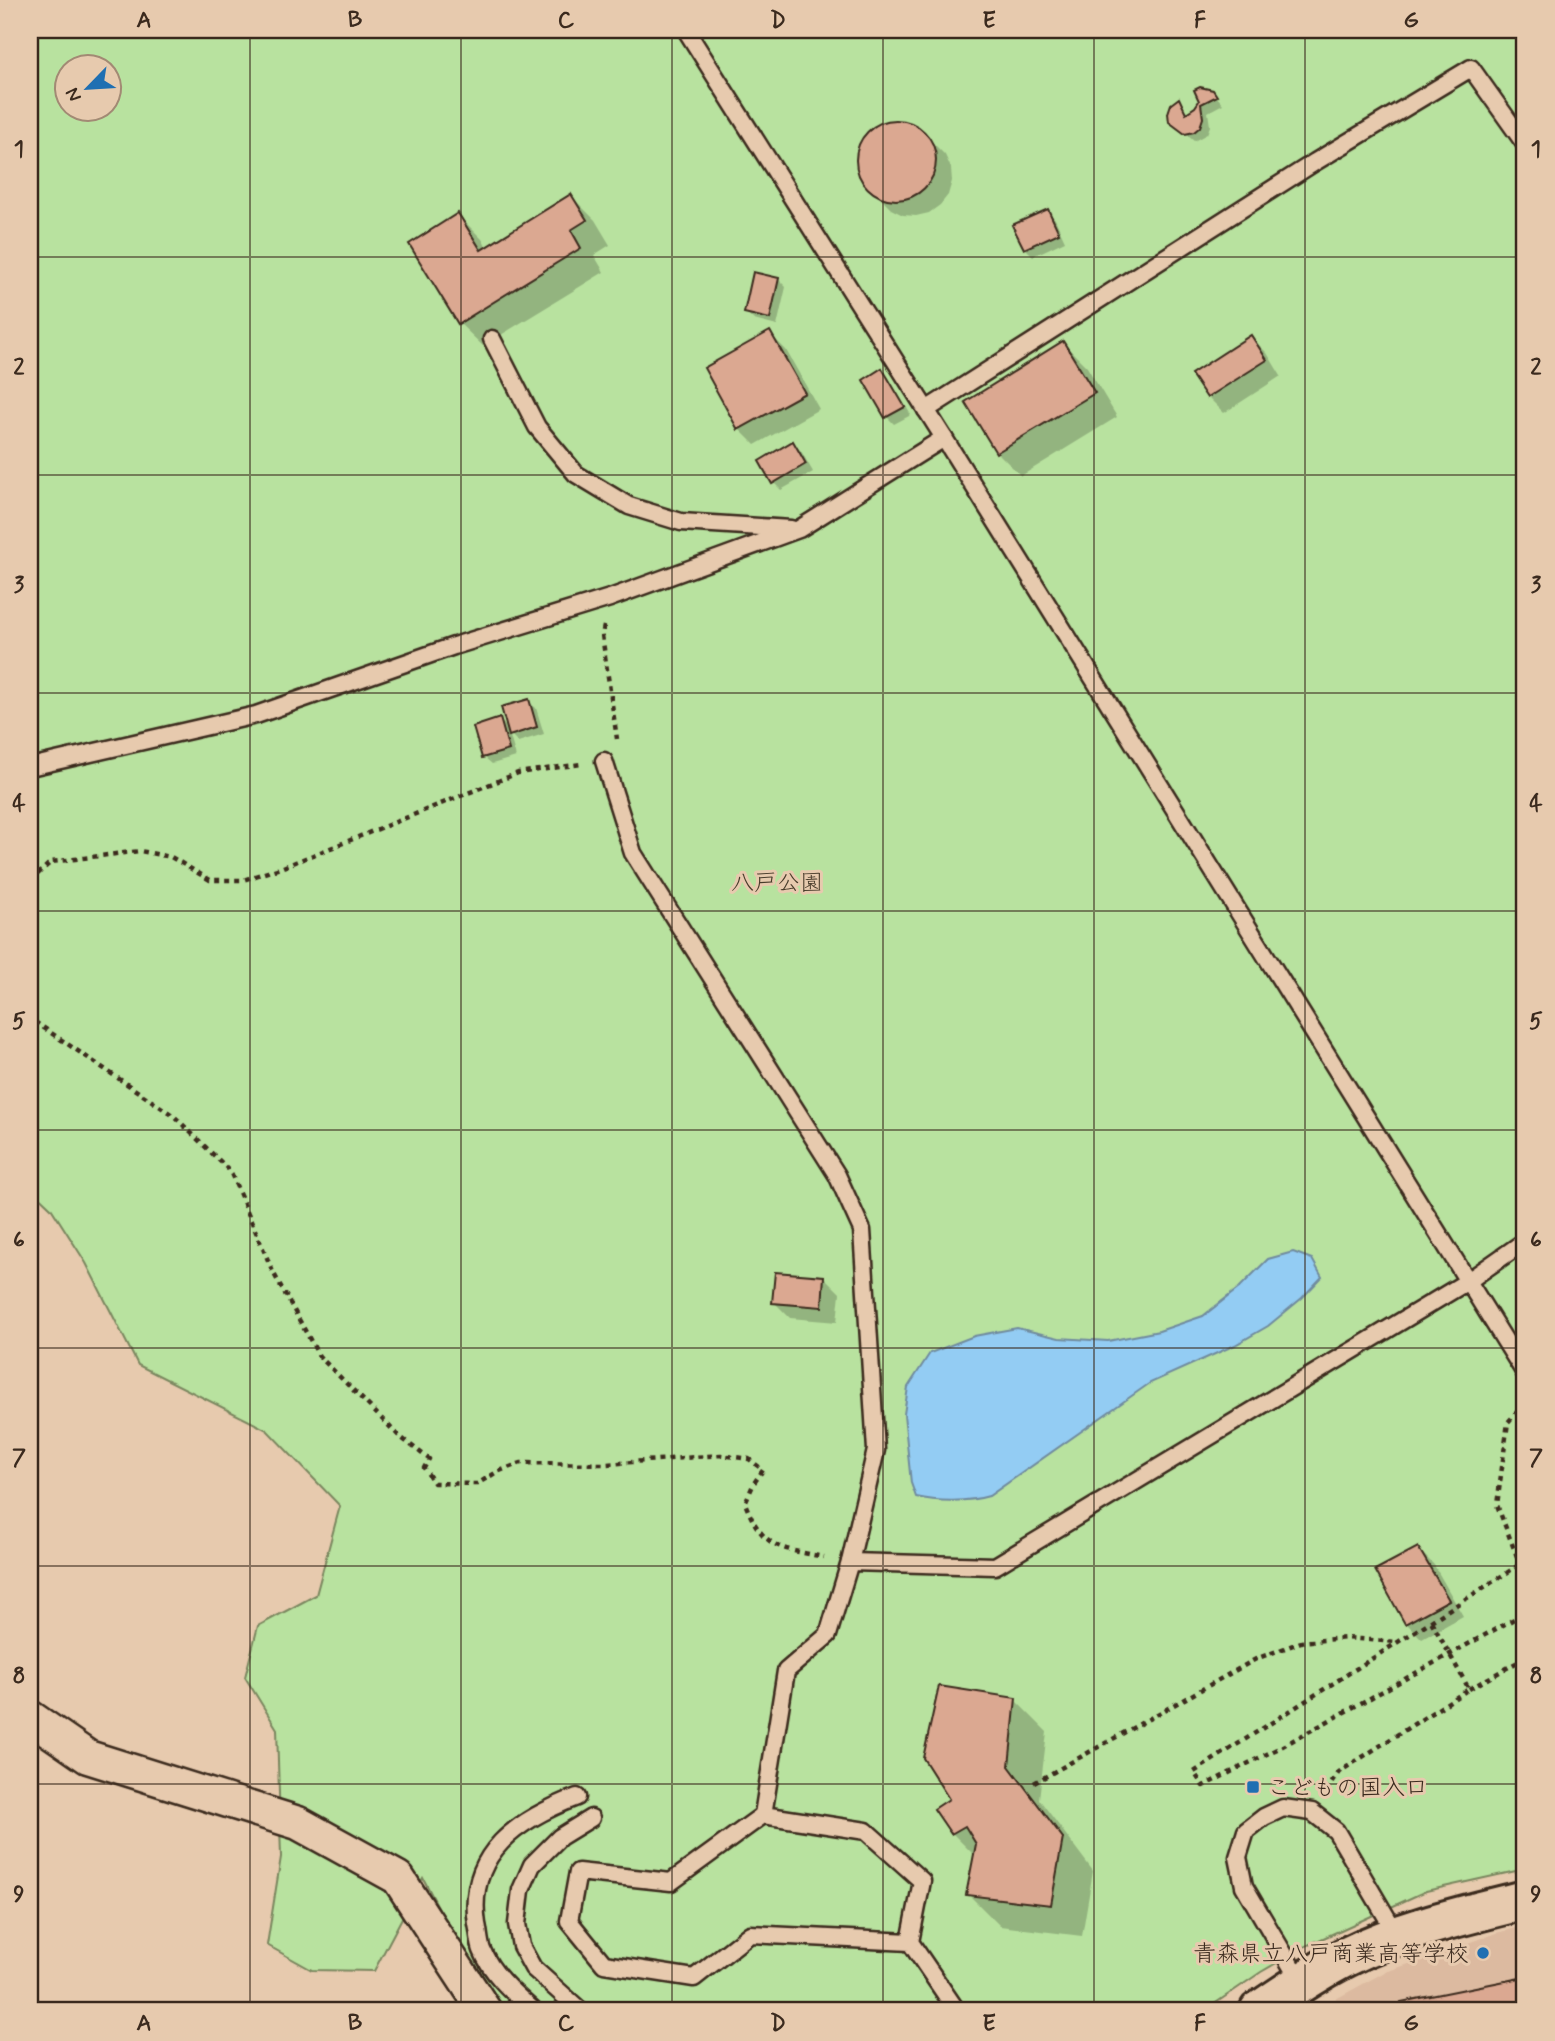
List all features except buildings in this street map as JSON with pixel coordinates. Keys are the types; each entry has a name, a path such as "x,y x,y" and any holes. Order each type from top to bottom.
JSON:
{"main road":[{"path":"1259,2011 1346,1957 1397,1935 1525,1900"}],"street":[{"path":"30,1717 88,1757 298,1823 398,1878 485,2011"}],"lane":[{"path":"685,30 944,438 1525,1373"},
{"path":"926,410 1304,170 1471,68 1525,144"},
{"path":"492,339 537,427 576,474 629,506 681,522 799,529"},
{"path":"30,767 256,715 454,646 610,598 799,529 944,438"},
{"path":"604,761 633,853 837,1175 862,1230 876,1450 850,1562 828,1635 786,1671 763,1815 671,1882 578,1872 569,1921 604,1964 694,1978 750,1934 910,1942"},
{"path":"850,1562 995,1566 1468,1281 1525,1241"},
{"path":"534,2011 504,1983 482,1950 474,1903 486,1863 499,1843 522,1823 577,1797"},
{"path":"1301,1983 1244,1886 1238,1857 1246,1831 1264,1817 1283,1808 1312,1812 1336,1831 1397,1935"},
{"path":"763,1815 866,1831 922,1881 910,1942 957,2011"},
{"path":"581,2011 533,1968 521,1946 517,1924 521,1890 533,1866 560,1836 591,1818"}],"path":[{"path":"30,881 51,862 140,851 171,857 210,880 243,880 283,867 518,773 604,761 618,742 602,635 610,598"},
{"path":"30,1013 36,1022 174,1116 230,1171 273,1272 318,1356 399,1436 429,1459 424,1468 434,1483 477,1484 497,1472 521,1463 607,1464 721,1455 749,1459 763,1470 745,1503 754,1526 776,1547 850,1562"},
{"path":"1525,1403 1508,1422 1497,1505 1525,1577"},
{"path":"1519,1565 1194,1772 1203,1786 1279,1748 1525,1614"},
{"path":"1431,1621 1469,1689"},
{"path":"1034,1783 1256,1659 1301,1643 1346,1637 1399,1642"},
{"path":"1312,1812 1339,1772 1469,1689 1525,1658"}],"shaded area":[{"name":"青森県立八戸商業高等学校","path":"1525,1926 1525,2011 1314,2011 1383,1973 1497,1933"}],"green space":[{"name":"八戸公園","path":"30,30 1525,30 1525,1869 1426,1891 1306,1946 1261,1972 1204,2011 507,2011 466,1961 423,1878 374,1971 312,1970 267,1945 281,1857 277,1729 245,1677 258,1626 316,1595 340,1506 267,1430 138,1365 86,1263 51,1208 30,1188"}],"water":[{"path":"1293,1252 1312,1259 1322,1277 1302,1298 1268,1326 1235,1345 1150,1383 989,1496 953,1501 916,1497 911,1483 904,1414 908,1387 930,1353 974,1336 1017,1328 1059,1338 1108,1341 1159,1331 1203,1316 1239,1288 1268,1259"}],"place":[{"name":"こどもの国入口","path":"1253,1787"},
{"name":"青森県立八戸商業高等学校","path":"1483,1953"}]}
